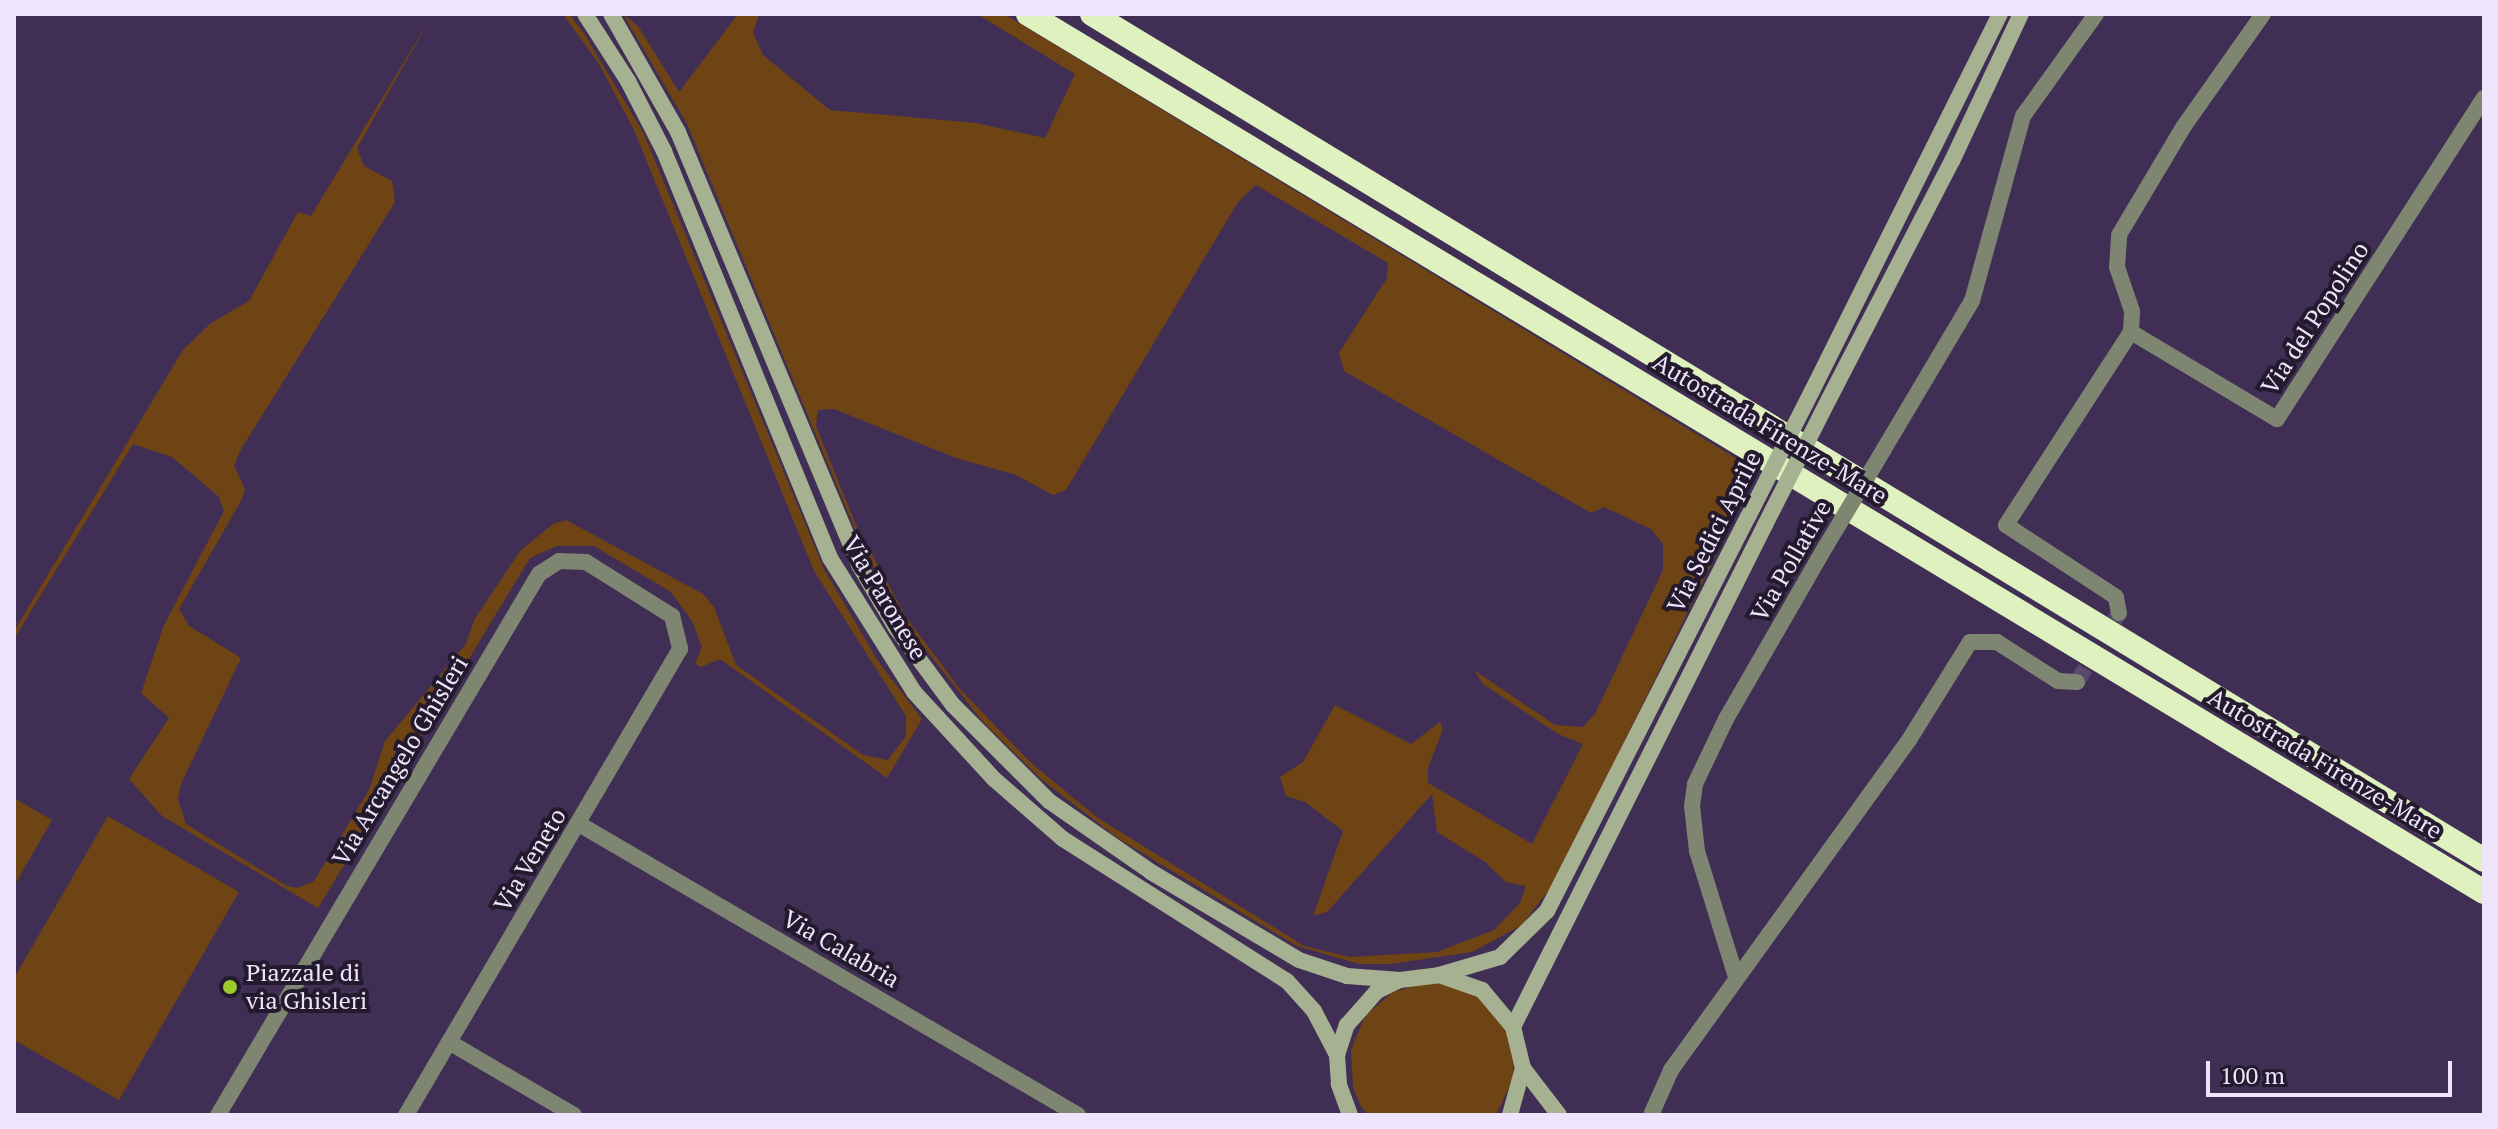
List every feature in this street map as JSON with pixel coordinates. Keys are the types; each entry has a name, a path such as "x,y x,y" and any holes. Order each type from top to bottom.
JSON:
{"highway":[{"name":"Autostrada Firenze-Mare","path":"1028,14 2484,892"},
{"name":"Autostrada Firenze-Mare","path":"1092,14 2484,860"}],"main road":[{"name":"Via Paronese","path":"585,14 628,81 664,151 830,558 914,692 994,779 1063,839 1287,981 1314,1011 1337,1055"},
{"name":"Via Paronese","path":"611,14 678,132 859,565 896,628 953,705 1049,801 1151,872 1299,960 1347,976 1400,980"},
{"name":"Via Sedici Aprile","path":"1337,1055 1347,1025 1364,1001 1400,980 1439,975 1500,957 1547,911 2000,14"},
{"name":"Via Sedici Aprile","path":"1513,1027 1952,161 2021,14"},
{"name":"Via Sedici Aprile","path":"1439,975 1482,990 1513,1027 1523,1068 1510,1115"},
{"path":"1337,1055 1339,1084 1350,1115"},
{"path":"1523,1068 1559,1115"}],"street":[{"name":"Via Pollative","path":"1736,977 1697,851 1692,806 1695,784 1726,719 1972,301 2023,116 2096,14"},
{"path":"2119,613 2116,597 2006,525 2131,332 2132,311 2117,267 2119,235 2184,126 2263,14"},
{"name":"Via del Popolino","path":"2131,332 2277,419 2484,98"},
{"name":"Via Arcangelo Ghisleri","path":"218,1115 539,574 559,561 586,562 659,605 677,625"},
{"name":"Via Veneto","path":"406,1115 674,662 680,649 677,625"},
{"path":"1651,1115 1671,1070 1909,740 1970,642 1997,642 2058,681 2077,682"},
{"name":"Via Calabria","path":"579,824 1078,1115"},
{"path":"449,1042 574,1115"}],"shaded area":[{"path":"433,14 357,148 364,166 392,181 395,202 240,451 234,466 245,489 242,499 179,609 189,626 241,658 181,784 178,799 186,824 287,886 298,888 314,881 369,790 385,741 466,644 474,620 520,551 553,524 566,520 703,594 714,607 736,665 863,755 888,760 906,736 906,716 814,571 634,130 599,64 563,14 569,14 585,35 643,132 824,569 878,661 922,719 887,778 720,659 701,667 695,664 702,647 692,621 671,592 594,546 557,546 530,558 318,908 162,816 129,779 169,718 141,693 164,625 224,511 219,497 172,457 133,444 14,639 14,631 183,350 211,323 249,301 298,212 311,216"},
{"path":"623,14 638,26 679,92 738,14 759,14 753,33 763,55 830,110 976,123 1045,138 1075,74 977,14 1004,14 1757,471 1557,879 1522,925 1472,952 1390,964 1359,964 1297,946 1119,839 1042,780 982,721 912,632 864,551 687,124","holes":["1256,185 1388,263 1387,278 1339,353 1344,371 1591,513 1604,507 1651,529 1663,544 1663,570 1595,714 1583,727 1555,725 1474,670 1483,684 1558,734 1583,744 1532,844 1428,783 1428,768 1443,729 1440,722 1411,744 1335,705 1303,762 1280,777 1286,796 1305,802 1343,831 1313,916 1327,912 1432,794 1437,832 1485,862 1506,882 1526,886 1520,903 1494,930 1437,952 1350,957 1304,946 1098,818 1030,762 960,689 906,617 856,525 816,426 818,410 834,409 956,458 1016,475 1053,495 1066,490 1238,202"]},
{"path":"14,798 52,820 14,886"},
{"path":"108,816 239,892 119,1100 14,1040 14,978"},
{"path":"1429,982 1448,984 1482,999 1505,1028 1514,1063 1512,1081 1496,1115 1368,1115 1360,1105 1353,1087 1351,1050 1365,1016 1393,992"}],"tunnel":[{"path":"2077,682 2119,613"}],"place":[{"name":"Piazzale di via Ghisleri","path":"230,987"}]}
